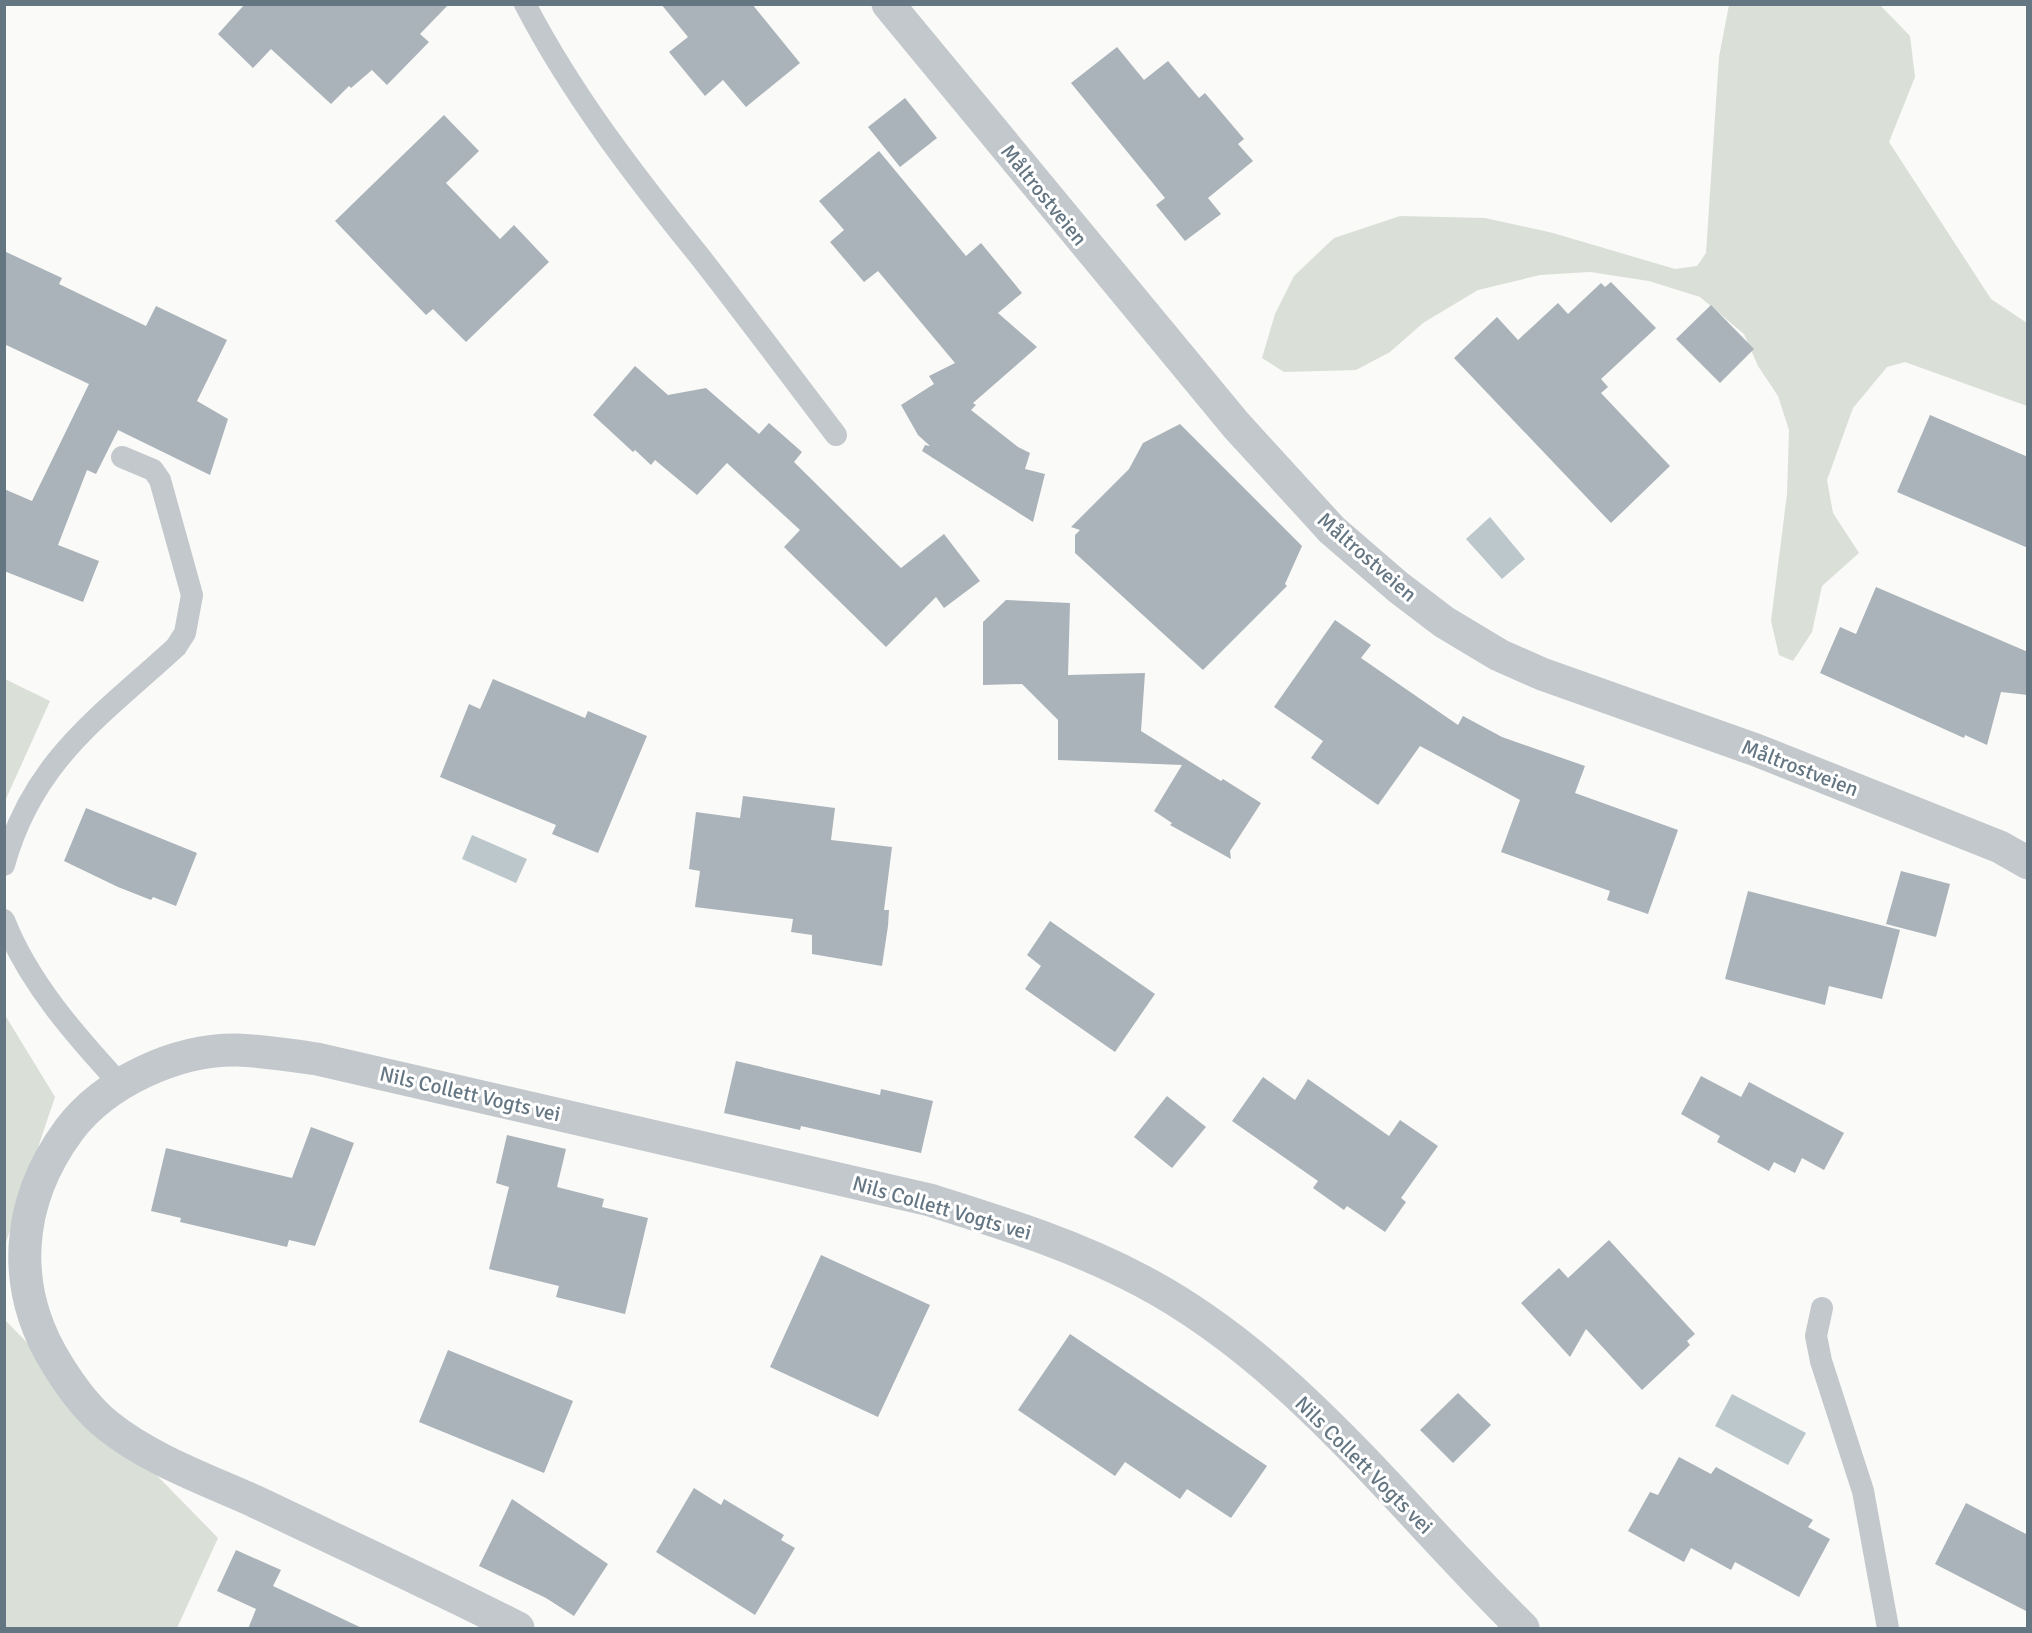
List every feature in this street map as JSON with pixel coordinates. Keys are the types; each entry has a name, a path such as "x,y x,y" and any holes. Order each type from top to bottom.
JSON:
{"street":[{"name":"Måltrostveien","path":"888,4 1236,425 1332,530 1398,587 1444,622 1499,655 1542,674 1756,750 2000,847 2028,863"},
{"name":"Nils Collett Vogts vei","path":"518,1629 440,1588 135,1445 87,1407 68,1383 34,1319 26,1289 24,1249 39,1185 57,1146 76,1121 120,1085 176,1060 209,1052 264,1052 317,1059 930,1200 1084,1251 1144,1282 1213,1325 1268,1370 1331,1428 1523,1629"}],"lane":[{"path":"525,4 553,54 674,226 836,435"},
{"path":"4,864 16,830 39,782 60,754 176,647 185,633 192,595 160,480 153,470 122,457"},
{"path":"4,920 15,947 37,982 120,1085"},
{"path":"1822,1308 1816,1336 1819,1353 1863,1491 1888,1629"}],"shaded area":[{"path":"1729,5 1880,5 1910,36 1915,77 1889,142 1991,299 2027,323 2027,406 1905,362 1887,367 1853,408 1827,480 1833,513 1859,553 1822,586 1812,632 1793,661 1779,655 1771,621 1787,494 1789,430 1778,396 1758,366 1744,334 1700,297 1649,281 1590,272 1540,275 1478,290 1423,323 1390,352 1356,370 1284,372 1262,358 1275,314 1294,276 1334,238 1400,216 1485,218 1553,233 1675,269 1697,266 1706,253 1719,57"},
{"path":"1490,517 1525,559 1502,579 1466,539"},
{"path":"5,679 50,701 5,801"},
{"path":"472,835 527,859 516,883 462,859"},
{"path":"5,1015 55,1097 5,1245"},
{"path":"4,1319 218,1538 177,1628 5,1628"},
{"path":"1732,1394 1806,1433 1788,1465 1715,1426"}],"building":[{"path":"245,4 449,4 420,34 429,42 387,85 372,70 351,88 349,86 331,104 271,49 253,68 218,34"},
{"path":"661,4 752,4 800,63 746,107 723,80 705,96 669,52 688,37"},
{"path":"1117,47 1144,80 1168,61 1199,98 1205,93 1244,139 1238,144 1253,161 1208,198 1221,214 1185,241 1156,205 1165,198 1071,83"},
{"path":"905,98 937,138 900,167 868,127"},
{"path":"444,115 479,151 446,183 500,239 514,225 549,262 466,342 433,309 426,315 335,221"},
{"path":"879,151 966,256 981,243 1022,293 998,313 1037,347 973,403 976,405 971,410 1018,447 1030,453 1025,469 1045,474 1033,522 922,451 925,445 930,446 918,435 901,405 934,384 929,376 955,363 878,271 864,282 830,242 844,230 819,201"},
{"path":"4,251 62,278 59,284 146,326 156,306 227,340 197,401 228,419 210,475 118,430 96,474 87,470 58,545 99,561 83,602 4,571 4,489 32,501 89,384 4,344"},
{"path":"1611,282 1656,328 1601,379 1608,387 1601,393 1670,466 1611,523 1454,358 1497,317 1518,340 1558,303 1568,314 1601,283 1605,287"},
{"path":"1711,305 1754,349 1720,383 1676,339"},
{"path":"635,366 668,395 706,388 759,434 769,423 802,452 794,462 901,568 944,534 980,581 944,608 936,597 886,647 784,547 800,530 727,463 697,495 655,460 651,465 635,450 633,452 593,415"},
{"path":"1930,415 2028,457 2028,548 1897,492"},
{"path":"1180,424 1302,546 1285,584 1287,586 1203,670 1075,553 1075,535 1080,530 1071,527 1129,469 1143,443"},
{"path":"1876,587 2028,652 2028,695 2001,692 1987,745 1965,735 1964,738 1820,673 1840,627 1856,634"},
{"path":"1006,600 1070,603 1068,675 1145,673 1141,731 1261,803 1230,851 1231,859 1170,825 1172,823 1154,811 1182,765 1058,760 1058,720 1022,684 983,685 983,622"},
{"path":"1335,620 1371,645 1361,658 1458,725 1463,716 1502,737 1585,766 1575,793 1678,830 1648,914 1607,900 1610,891 1501,852 1520,800 1420,746 1378,805 1311,758 1323,741 1274,707"},
{"path":"493,679 585,718 588,711 647,736 598,853 552,834 556,825 440,777 469,704 480,709"},
{"path":"743,796 835,808 831,840 892,847 884,910 889,910 882,966 812,954 812,935 791,932 793,919 695,907 700,871 689,869 696,812 740,818"},
{"path":"86,808 197,853 176,906 153,897 151,900 118,887 64,861"},
{"path":"1901,871 1950,884 1936,937 1886,924"},
{"path":"1748,891 1900,930 1882,999 1829,986 1825,1005 1725,979"},
{"path":"1050,921 1155,994 1115,1052 1025,989 1041,966 1027,955"},
{"path":"736,1061 880,1095 881,1089 933,1101 921,1153 801,1126 800,1130 724,1113"},
{"path":"1701,1076 1741,1097 1749,1082 1844,1133 1824,1170 1802,1158 1795,1173 1774,1162 1769,1171 1717,1142 1720,1136 1681,1114"},
{"path":"1263,1077 1295,1100 1308,1079 1389,1136 1400,1120 1438,1146 1401,1198 1406,1202 1385,1232 1347,1206 1344,1210 1313,1188 1318,1181 1232,1121"},
{"path":"1167,1096 1206,1127 1172,1168 1134,1137"},
{"path":"311,1127 354,1143 315,1246 289,1240 287,1247 180,1222 181,1218 151,1211 166,1148 292,1178"},
{"path":"507,1135 566,1149 557,1187 604,1199 602,1207 648,1218 625,1314 556,1297 559,1286 489,1269 509,1187 496,1183"},
{"path":"1609,1240 1695,1334 1687,1341 1690,1345 1642,1390 1586,1329 1570,1357 1521,1303 1559,1268 1568,1278"},
{"path":"821,1255 930,1305 878,1417 770,1367"},
{"path":"1070,1334 1267,1466 1231,1518 1187,1489 1180,1499 1125,1462 1115,1476 1018,1410"},
{"path":"448,1350 573,1401 544,1473 419,1422"},
{"path":"1458,1393 1491,1425 1453,1463 1420,1430"},
{"path":"1679,1457 1711,1474 1716,1467 1813,1520 1808,1527 1830,1539 1799,1597 1735,1562 1731,1570 1691,1548 1684,1562 1628,1531 1650,1492 1658,1495"},
{"path":"694,1488 721,1505 724,1499 784,1535 781,1540 795,1548 755,1615 656,1552"},
{"path":"512,1499 608,1564 574,1616 546,1598 479,1566"},
{"path":"1966,1503 2028,1535 2028,1612 1935,1564"},
{"path":"236,1550 281,1570 273,1586 364,1629 248,1629 256,1609 217,1591"}]}
